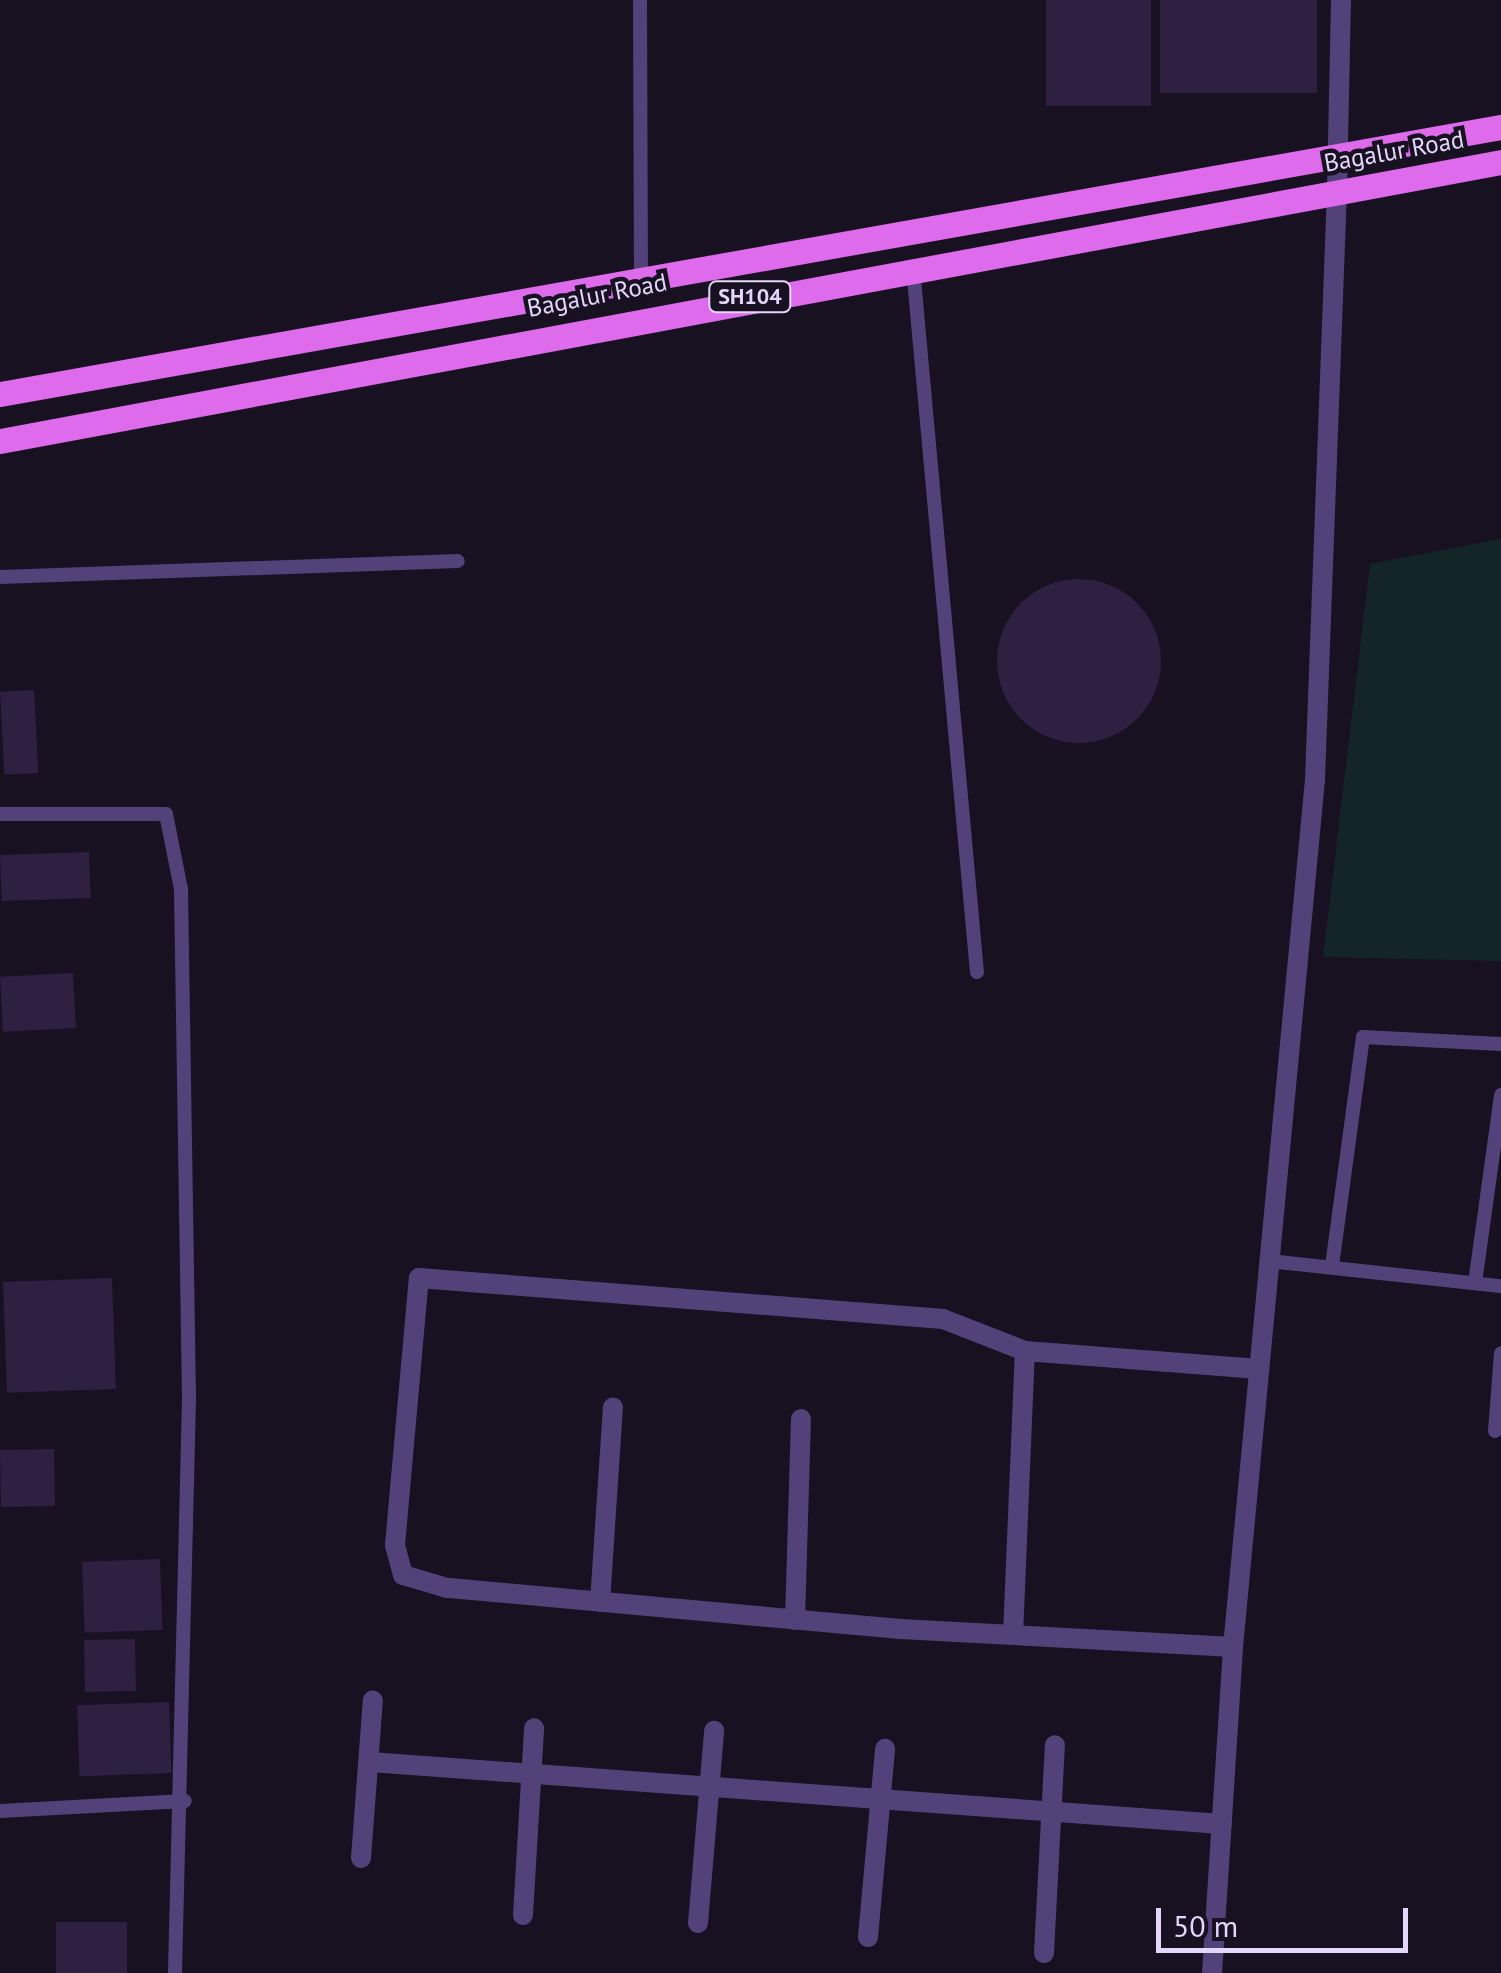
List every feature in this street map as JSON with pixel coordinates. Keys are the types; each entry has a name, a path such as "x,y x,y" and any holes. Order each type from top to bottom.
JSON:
{"main road":[{"name":"Bagalur Road","path":"0,394 1501,126"},
{"name":"Bagalur Road","path":"0,442 913,268 1501,162"}],"street":[{"path":"1212,1973 1233,1647 1316,778 1342,0"},
{"path":"1233,1647 795,1620 447,1588 403,1575 396,1545 419,1278 943,1319 1025,1350 1260,1368"},
{"path":"1013,1635 1025,1350"},
{"path":"600,1602 613,1407"},
{"path":"795,1620 801,1419"},
{"path":"362,1858 374,1700"},
{"path":"523,1915 534,1728"},
{"path":"698,1922 714,1731"},
{"path":"1044,1953 1055,1745"},
{"path":"868,1937 885,1748"},
{"path":"370,1762 1222,1824"}],"lane":[{"path":"640,0 641,277"},
{"path":"913,268 977,972"},
{"path":"0,577 458,561"},
{"path":"0,814 166,814 181,889 185,1800 175,1973"},
{"path":"1332,1266 1363,1037 1501,1044"},
{"path":"1475,1283 1501,1095"},
{"path":"1269,1261 1501,1286"},
{"path":"1495,1431 1501,1352"},
{"path":"0,1811 185,1800"}],"shaded area":[{"path":"1501,539 1501,961 1323,957 1370,564"}],"building":[{"path":"1046,0 1151,0 1151,106 1046,106"},
{"path":"1160,0 1317,0 1317,93 1160,93"},
{"path":"1079,579 1110,586 1137,603 1154,630 1161,661 1154,692 1137,719 1110,736 1079,743 1048,736 1021,719 1004,692 997,661 1004,630 1021,603 1048,586"},
{"path":"34,690 38,773 4,775 0,692"},
{"path":"89,852 91,898 2,901 0,855"},
{"path":"73,973 76,1028 3,1032 0,977"},
{"path":"112,1278 116,1389 7,1393 3,1282"},
{"path":"54,1449 55,1506 1,1507 0,1450"},
{"path":"160,1559 162,1630 85,1633 82,1562"},
{"path":"135,1639 136,1691 85,1692 84,1640"},
{"path":"169,1702 171,1773 80,1776 77,1705"},
{"path":"56,1922 127,1922 127,1973 56,1973"}]}
